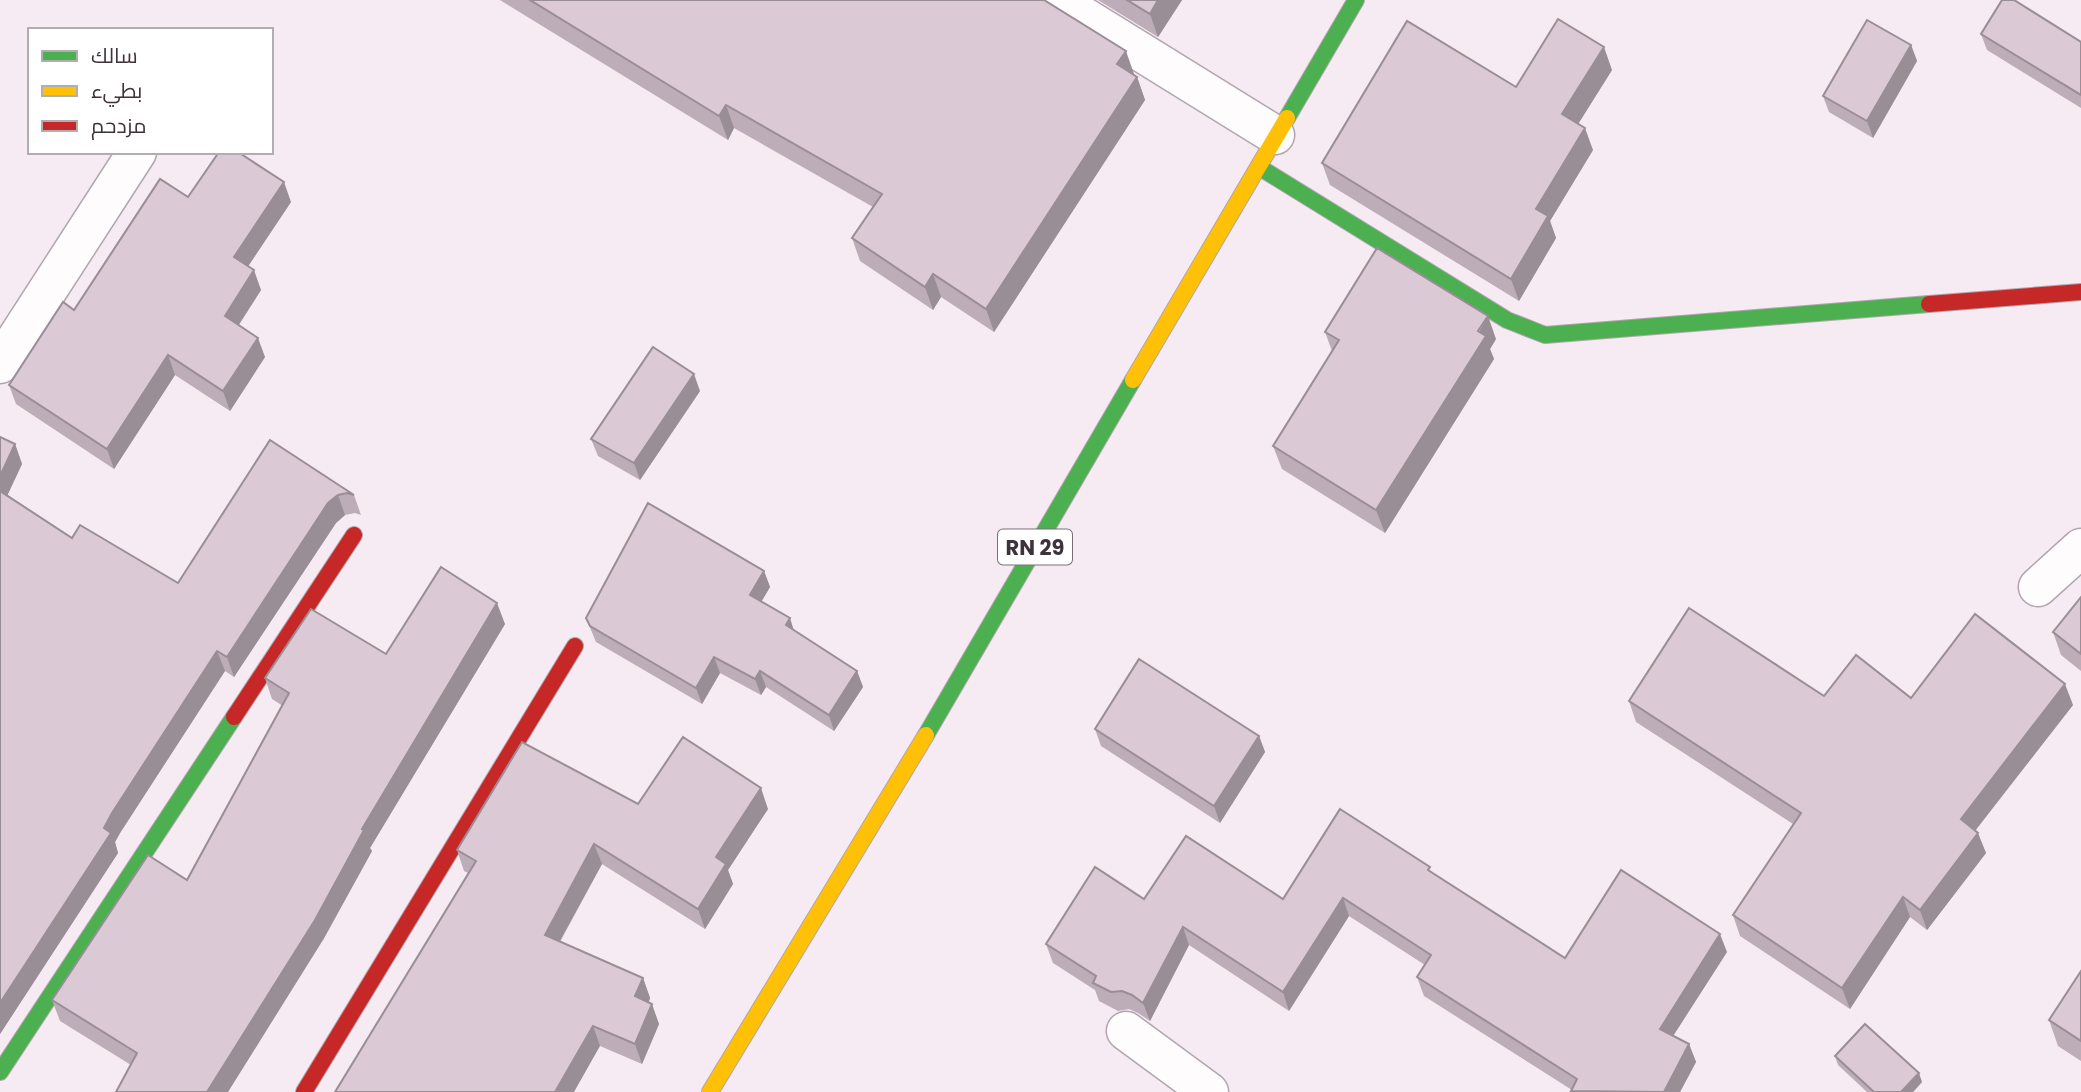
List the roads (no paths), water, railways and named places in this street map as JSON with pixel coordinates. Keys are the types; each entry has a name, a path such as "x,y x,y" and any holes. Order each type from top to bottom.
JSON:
{"street":[{"path":"1058,0 1507,320 1545,335 2081,292"},
{"name":"RN 29","path":"710,1092 858,850 1356,0"},
{"path":"0,364 136,154"},
{"path":"0,1072 354,536"},
{"path":"2038,587 2081,548"},
{"path":"304,1092 575,646"},
{"path":"1126,1031 1209,1092"}]}
